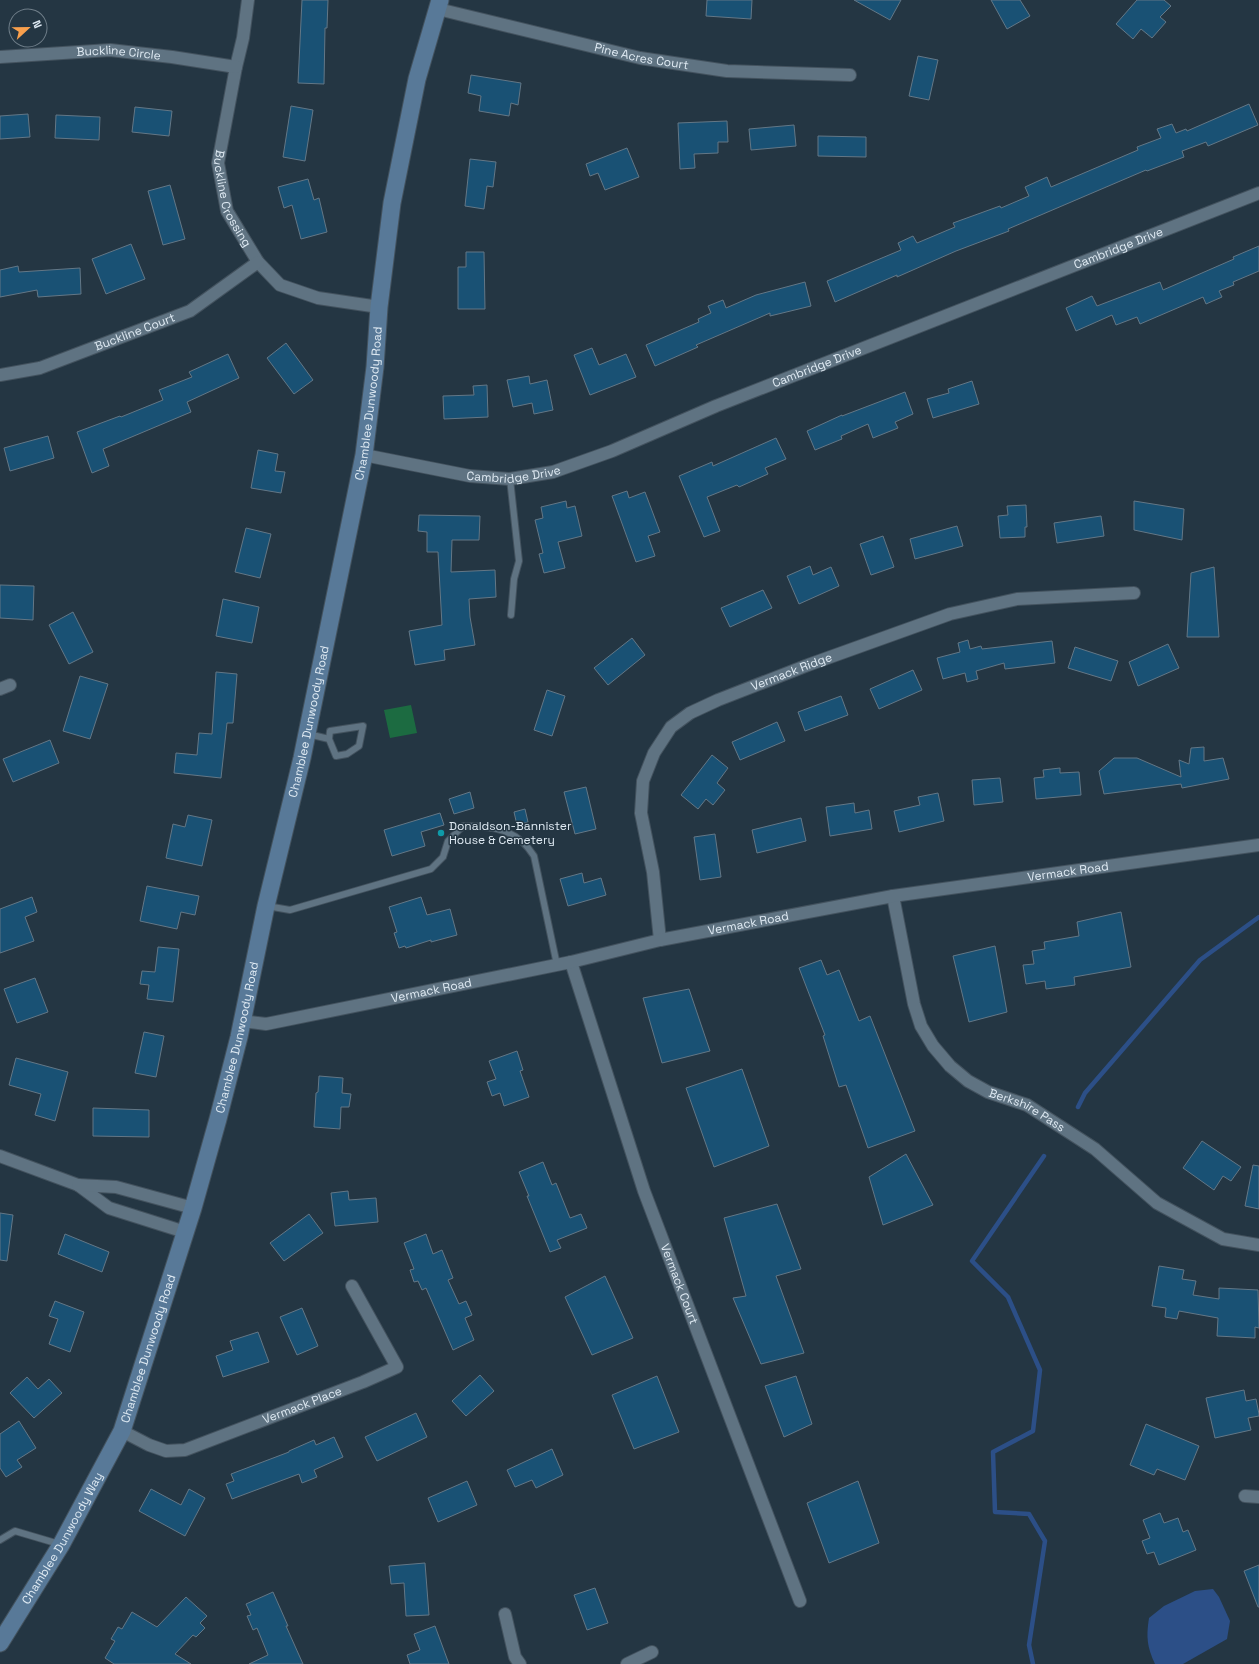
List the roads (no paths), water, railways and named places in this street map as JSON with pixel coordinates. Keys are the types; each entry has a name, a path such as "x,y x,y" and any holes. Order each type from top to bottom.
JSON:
{"street":[{"name":"Buckline Crossing","path":"248,0 243,38 218,163 227,211 258,262 280,285 318,298 379,307"},
{"name":"Pine Acres Court","path":"439,4 640,58 727,71 850,75"},
{"name":"Chamblee Dunwoody Road","path":"122,1431 193,1208 218,1119 242,1021 266,906 307,734 364,455 375,367 379,307 392,203 417,79 439,4"},
{"name":"Buckline Circle","path":"0,57 110,50 172,57 236,67"},
{"name":"Cambridge Drive","path":"364,455 470,476 510,479 553,472 612,452 716,406 1259,193"},
{"name":"Buckline Court","path":"0,375 40,368 190,311 258,262"},
{"name":"Vermack Ridge","path":"660,940 653,872 641,813 643,781 654,753 671,727 690,713 718,700 808,664 950,614 1017,599 1134,593"},
{"name":"Vermack Road","path":"242,1021 266,1024 557,965 660,940 893,896 1259,844"},
{"name":"Berkshire Pass","path":"893,896 918,1019 933,1046 950,1066 968,1081 988,1092 1026,1105 1095,1149 1157,1203 1223,1238 1259,1245"},
{"name":"Vermack Court","path":"571,962 644,1191 800,1602"},
{"path":"0,1156 78,1185 109,1208 185,1232"},
{"path":"78,1185 116,1187 193,1208"},
{"name":"Vermack Place","path":"122,1431 166,1451 185,1450 363,1382 397,1366 352,1286"},
{"name":"Chamblee Dunwoody Way","path":"0,1643 61,1545 122,1431"},
{"path":"1245,1496 1259,1497"},
{"path":"505,1614 515,1657 520,1664"},
{"path":"627,1664 652,1652"}],"lane":[{"path":"510,479 519,561 514,579 511,615"},
{"path":"363,726 359,746 347,754 336,756 329,739 330,731 363,726"},
{"path":"307,734 329,739"},
{"path":"266,906 290,910 431,869 443,856 448,842 463,826 481,826 510,832 526,844 534,856 557,965"},
{"path":"0,1540 15,1531 61,1545"}],"water":[{"path":"1213,1589 1219,1597 1230,1621 1227,1639 1183,1664 1155,1664 1148,1642 1149,1618 1164,1606 1195,1591"}],"waterway":[{"path":"1078,1107 1085,1093 1200,960 1259,917"},
{"path":"1033,1664 1029,1645 1045,1541 1029,1514 995,1512 993,1452 1033,1431 1040,1370 1008,1297 972,1261 1044,1156"}],"place":[{"name":"Donaldson-Bannister House & Cemetery","path":"441,833"}]}
